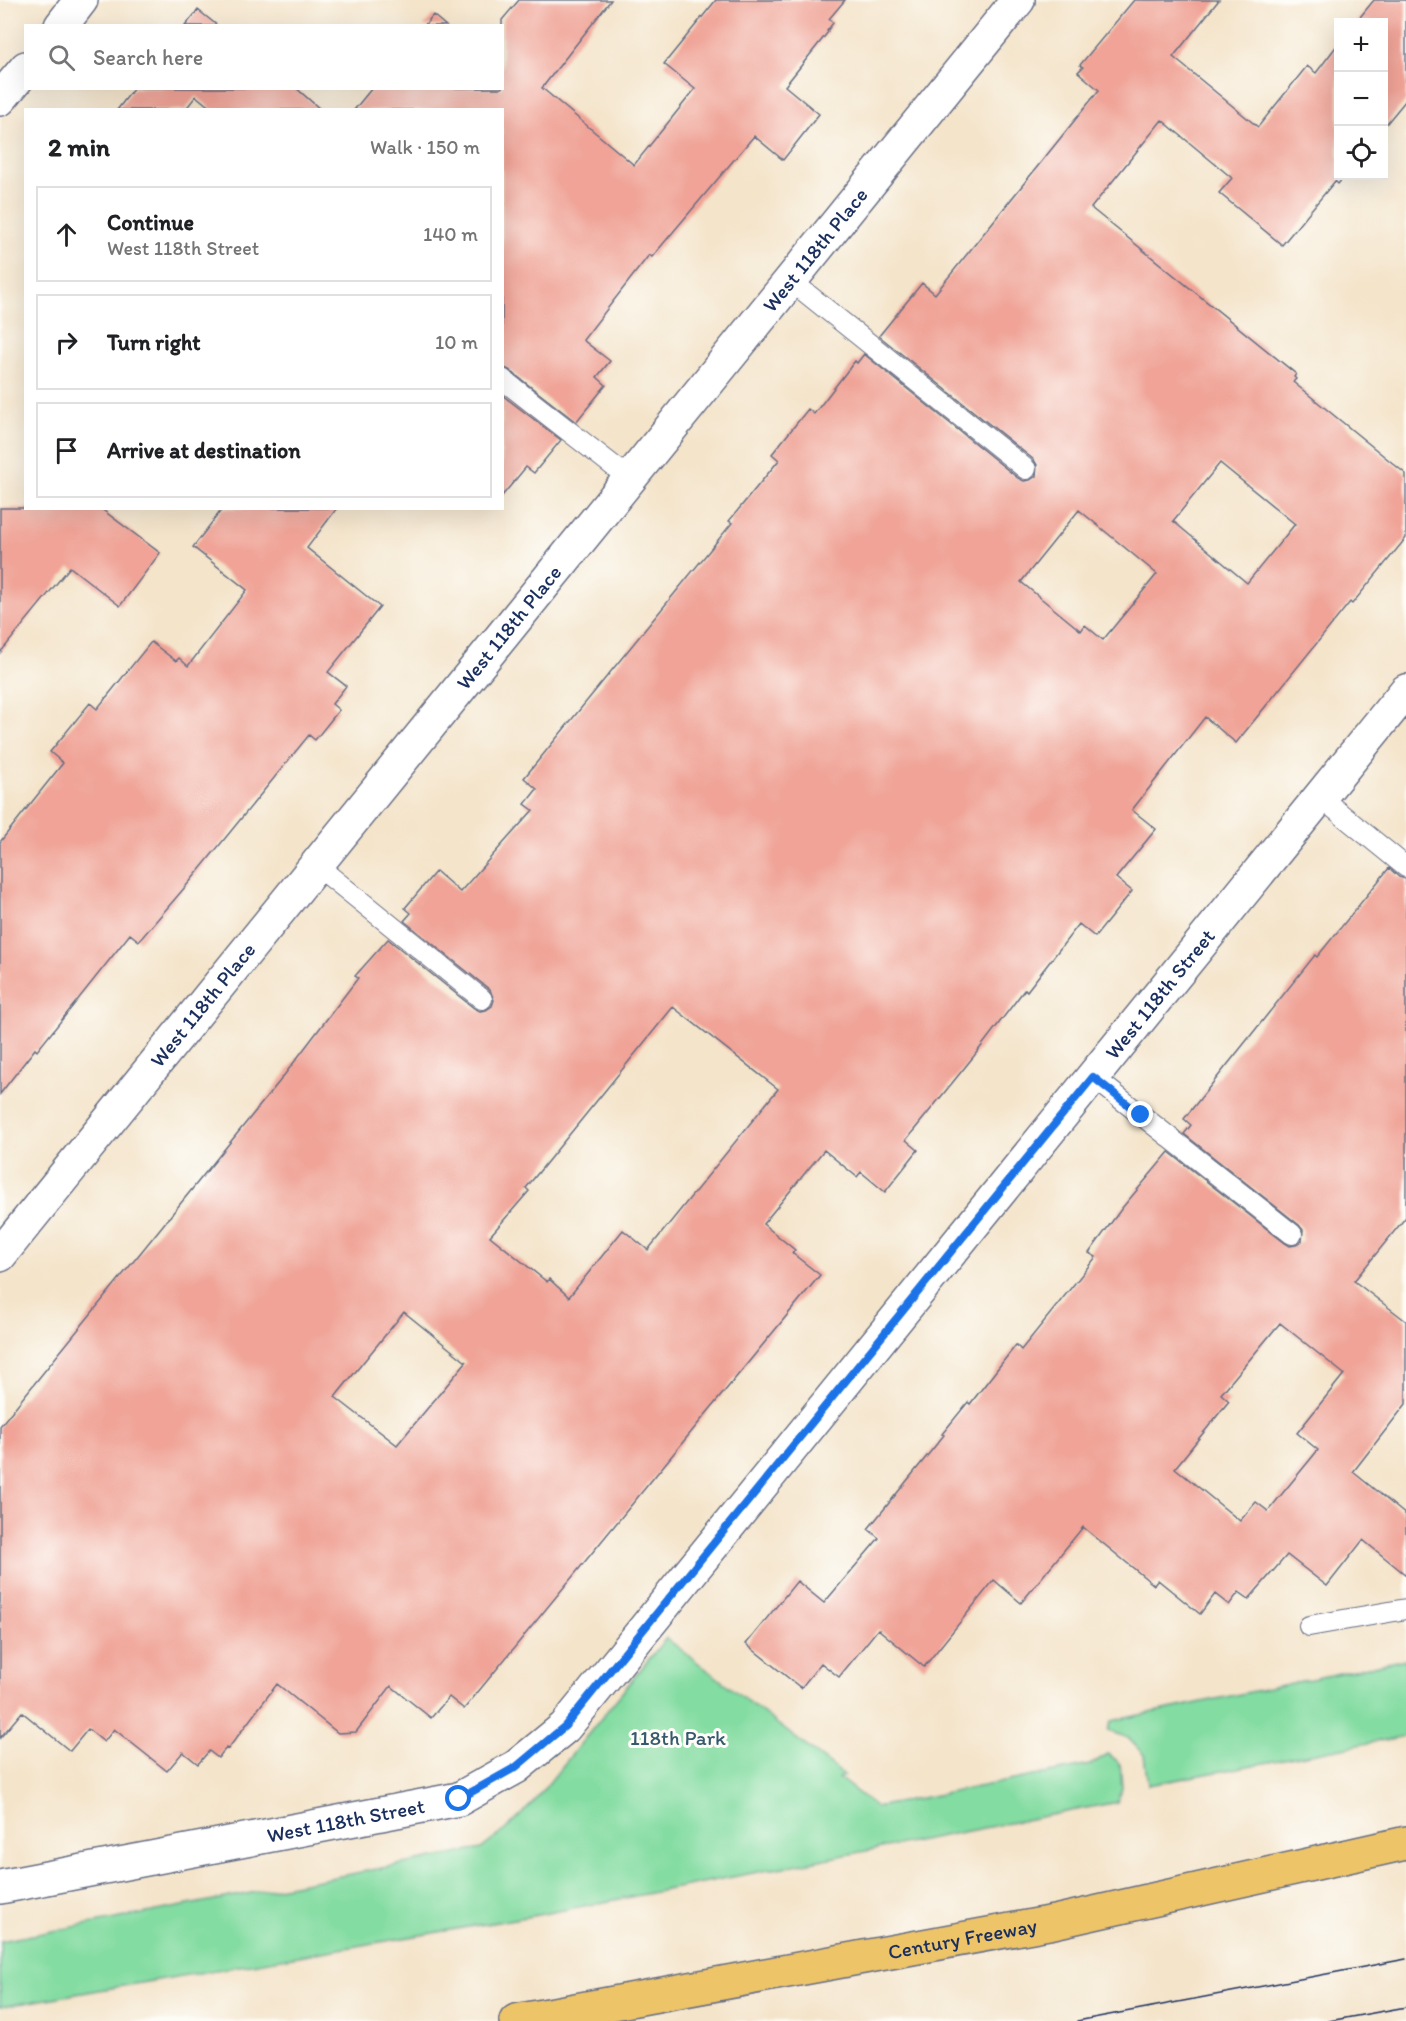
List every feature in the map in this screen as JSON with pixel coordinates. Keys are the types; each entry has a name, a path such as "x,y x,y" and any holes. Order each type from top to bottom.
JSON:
{"highway":[{"name":"Century Freeway","path":"516,2021 1053,1922 1406,1843"}],"street":[{"path":"63,24 81,0"},
{"name":"West 118th Place","path":"0,1255 1018,0"},
{"path":"0,99 24,70"},
{"name":"West 118th Street","path":"0,1887 459,1799 516,1767 565,1726 1406,691"}],"lane":[{"path":"791,281 1026,469"},
{"path":"504,381 630,478"},
{"path":"1320,797 1406,867"},
{"path":"316,865 483,999"},
{"path":"1093,1077 1292,1234"},
{"path":"1309,1626 1406,1609"}],"green space":[{"name":"118th Park","path":"666,1638 845,1776 839,1778 876,1807 1090,1765 1108,1754 1120,1763 1122,1788 1117,1802 538,1915 0,2007 0,1941 481,1849 531,1805"},
{"path":"1406,1659 1406,1736 1148,1785 1144,1755 1128,1738 1108,1730 1112,1721"}],"building":[{"path":"519,0 611,0 542,88 634,165 695,89 664,64 716,0 845,0 829,19 833,23 828,32 785,86 819,114 783,160 754,136 652,257 649,255 583,340 610,361 597,377 606,385 576,422 504,368 504,108 356,108 370,90 504,90 504,24 502,20"},
{"path":"1134,0 1219,0 1173,57 1258,127 1307,66 1316,73 1334,49 1334,180 1342,180 1338,184 1335,181 1282,245 1219,193 1232,178 1162,120 1091,208 1296,374 1293,382 1406,474 1406,538 1352,604 1350,602 1236,743 1205,717 1132,810 1156,829 1116,878 1132,891 1095,937 1079,924 1027,991 1025,989 906,1140 918,1150 885,1192 861,1172 857,1177 824,1150 763,1224 795,1250 792,1253 820,1275 464,1709 449,1697 431,1718 391,1686 356,1732 338,1733 277,1684 228,1749 226,1748 218,1758 209,1751 198,1764 183,1752 167,1771 114,1729 104,1742 88,1729 70,1751 22,1712 0,1738 0,1426 279,1082 358,978 355,976 388,939 474,1008 480,1011 492,1006 494,1000 490,990 404,921 411,913 405,908 436,871 460,892 533,810 525,804 537,789 524,778 732,523 729,521 779,460 772,454 808,409 814,414 855,361 857,363 864,354 1018,478 1024,481 1036,476 1037,465 1034,460 879,336 922,283 935,294 1099,90 1078,72 1083,67 1080,65","holes":["1220,463 1295,524 1247,583 1173,521","1079,510 1157,574 1103,640 1085,625 1081,631 1021,582","673,1007 778,1089 648,1250 623,1230 569,1297 549,1279 547,1282 490,1236 529,1191 526,1188","404,1312 466,1362 397,1445 335,1397"]},
{"path":"1374,0 1406,0 1406,100 1388,122 1388,18 1359,18"},
{"path":"198,10 216,24 187,24"},
{"path":"433,15 444,24 426,24"},
{"path":"132,90 298,90 319,108 211,108 196,96 187,108 119,108"},
{"path":"504,397 561,440 534,473 526,467 504,494"},
{"path":"0,508 103,510 160,553 120,606 70,567 0,653"},
{"path":"221,510 336,510 307,548 380,607 328,672 346,686 332,704 339,710 315,740 309,735 139,941 130,934 0,1094 0,842 63,763 50,752 90,703 97,709 151,642 176,661 179,658 188,666 247,590 193,547"},
{"path":"1389,868 1399,877 1406,879 1406,1217 1354,1281 1406,1321 1406,1404 1353,1472 1406,1515 1406,1575 1363,1540 1327,1586 1287,1555 1249,1599 1239,1592 1229,1605 1215,1594 1200,1614 1158,1580 1154,1585 1083,1527 1021,1603 994,1580 924,1667 878,1629 839,1677 821,1663 801,1688 746,1644 797,1581 824,1603 879,1538 868,1529 968,1402 970,1404 1016,1345 1021,1350 1096,1257 1089,1253 1122,1208 1169,1152 1285,1243 1290,1246 1302,1241 1303,1230 1299,1225 1184,1134 1191,1125 1184,1119 1315,955 1317,957","holes":["1280,1323 1344,1374 1297,1433 1318,1450 1268,1511 1256,1502 1240,1521 1175,1468 1229,1401 1221,1394"]}],"tram line":[{"path":"1077,2021 1406,1959"},
{"path":"1329,2021 1406,2007"}],"route":[{"path":"459,1799 516,1767 565,1726 1093,1077 1141,1115"}]}
